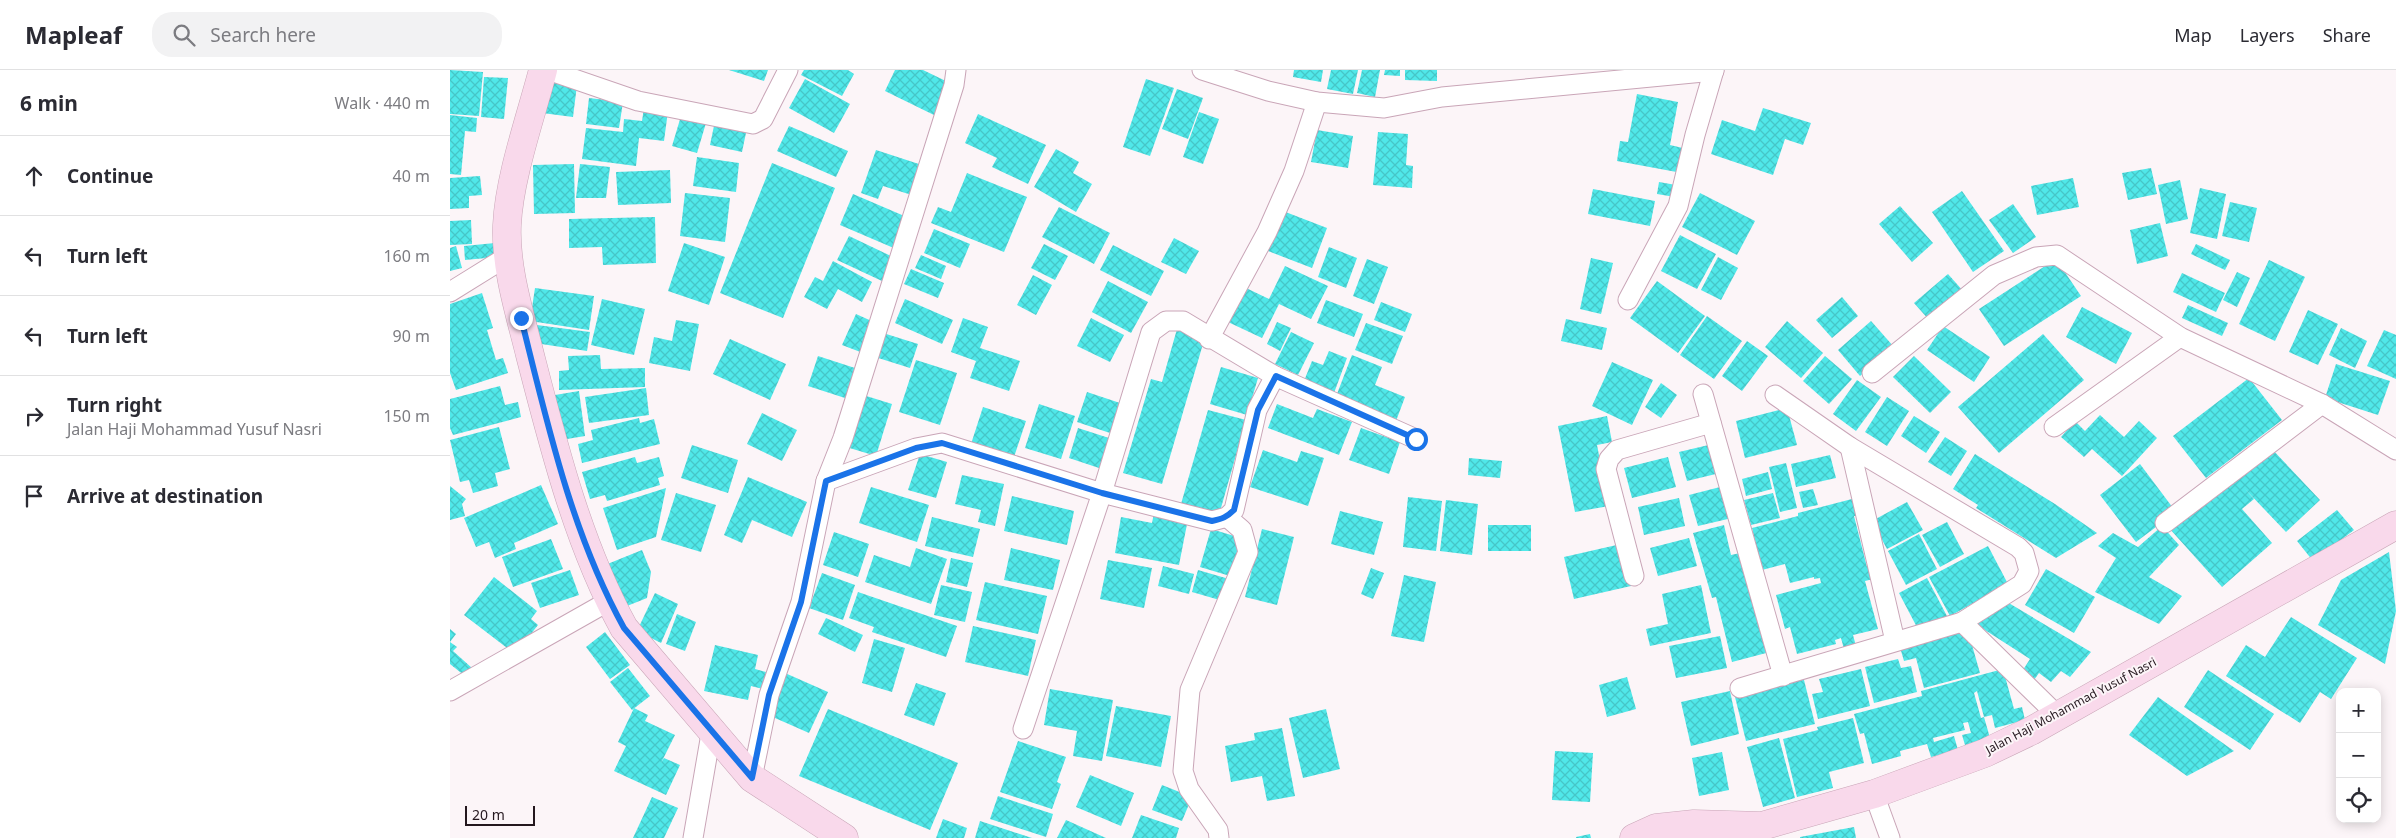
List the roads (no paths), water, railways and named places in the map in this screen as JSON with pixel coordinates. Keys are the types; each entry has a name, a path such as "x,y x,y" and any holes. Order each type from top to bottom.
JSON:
{"street":[{"path":"543,70 511,192 507,225 508,256 521,318 554,448 587,546 609,601 624,628 712,728 752,778 839,837"},
{"path":"548,70 638,101 753,124 763,119 788,70"},
{"path":"752,778 769,695 801,602 826,481 843,438 954,85 956,70"},
{"path":"1202,70 1268,91 1317,102 1384,108 1442,98 1714,70 1695,135 1678,206 1628,300"},
{"path":"1209,339 1267,232 1294,171 1317,102"},
{"path":"1872,372 1994,275 2036,256 2057,255 2180,337 2322,404 2396,450"},
{"path":"450,292 508,256"},
{"path":"1023,729 1102,493 1151,332 1166,321 1183,321 1209,339 1276,376 1416,439"},
{"path":"2054,427 2180,337"},
{"path":"826,481 916,448 942,443 1102,493 1212,521 1227,517 1234,510 1258,410 1276,376"},
{"path":"1703,394 1783,676"},
{"path":"1740,688 1962,622 2022,584 2029,570 2024,553 2018,547 1850,448 1775,395"},
{"path":"2165,523 2322,404"},
{"path":"1634,576 1606,469 1609,459 1617,450 1711,423"},
{"path":"1850,448 1895,641"},
{"path":"1219,838 1218,830 1188,789 1183,771 1190,690 1248,552 1242,530 1227,517"},
{"name":"Jalan Haji Mohammad Yusuf Nasri","path":"1634,838 1656,828 1694,824 1762,826 1874,794 1985,753 2058,716 2396,525"},
{"path":"450,691 609,601"},
{"path":"1962,622 2058,716"},
{"path":"693,838 712,728"},
{"path":"1874,794 1890,838"}]}
